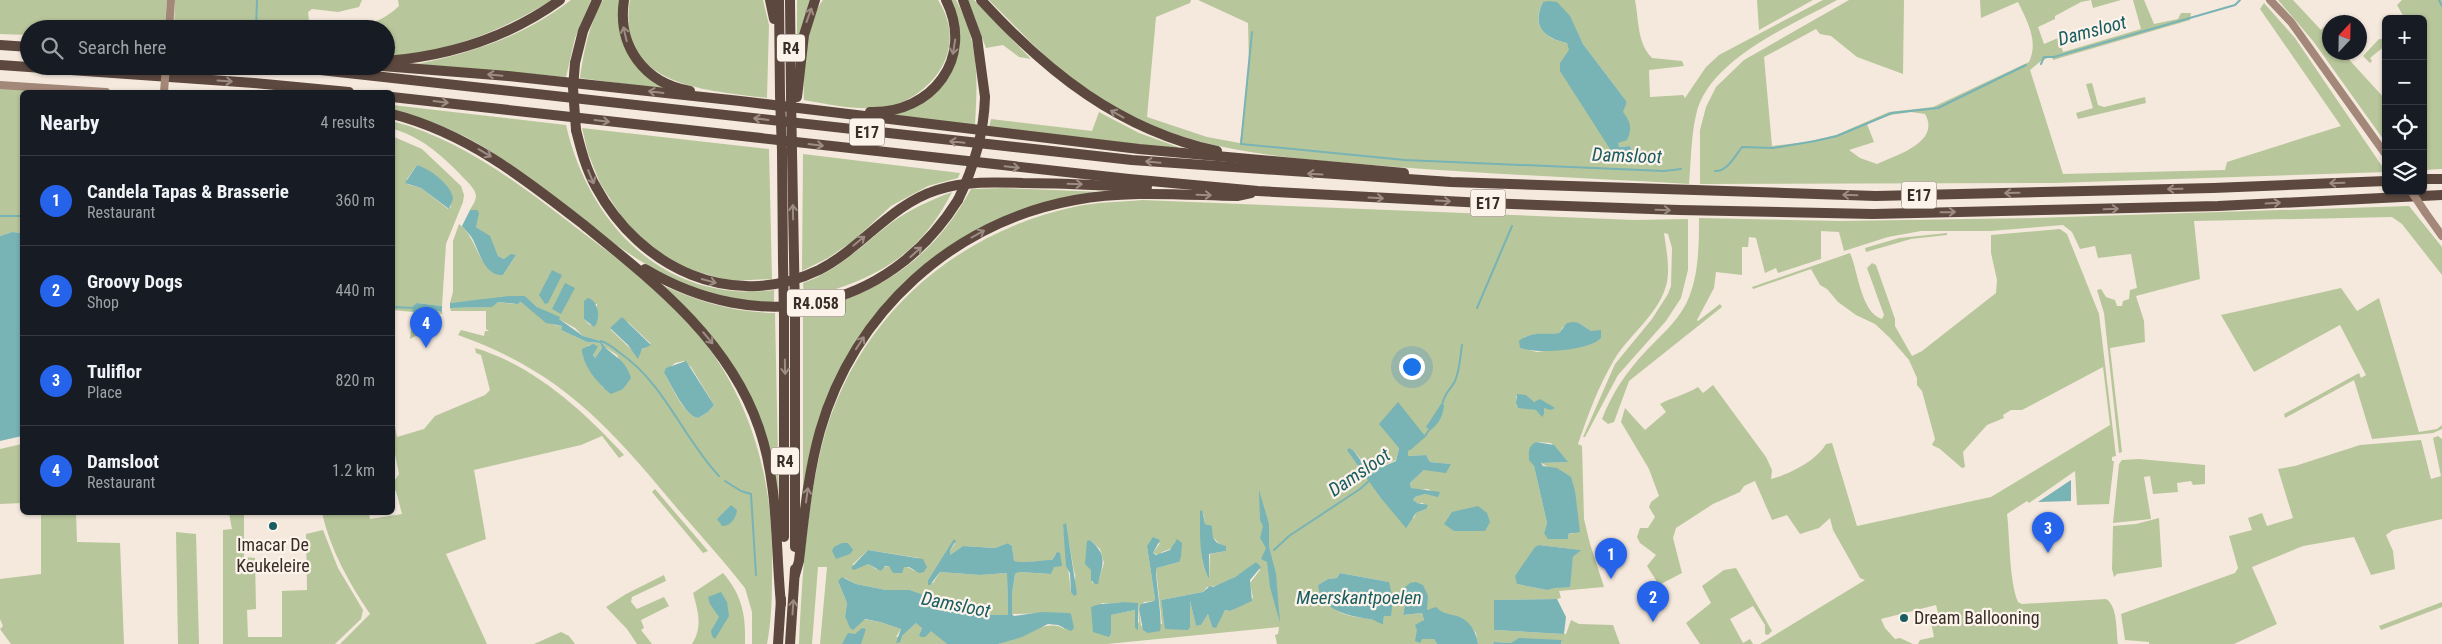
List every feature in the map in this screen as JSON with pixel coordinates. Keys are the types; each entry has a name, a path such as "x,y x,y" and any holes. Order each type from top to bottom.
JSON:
{"highway":[{"path":"395,60 438,54 474,44 515,27 560,0"},
{"path":"597,0 583,30 575,63 573,97 576,130 595,186 608,207 631,235 651,252 678,270 711,282 732,286 782,282 818,270 840,257 906,205 928,193 946,188 994,182 1169,188 1186,184"},
{"path":"624,0 622,12 626,41 633,55 647,72 668,85 740,101"},
{"path":"770,0 780,47"},
{"name":"R4","path":"778,644 785,497 779,0"},
{"name":"R4","path":"790,0 794,96 792,152 795,316 795,575 790,644"},
{"path":"794,96 804,35 815,0"},
{"path":"832,113 878,112 901,109 917,102 935,87 948,69 956,39 954,22 946,0"},
{"name":"R4.058","path":"608,245 655,275 708,298 768,308 808,305 828,300 865,287 901,265 932,236 958,200 970,173 979,145 985,98 977,38 963,0"},
{"path":"981,0 1044,62 1103,106 1135,124 1165,136 1242,158"},
{"path":"0,45 20,46"},
{"path":"0,64 20,65"},
{"path":"395,67 508,76 740,101 1139,149 1391,171 1451,182"},
{"path":"147,75 328,90"},
{"name":"E17","path":"365,75 1132,160 1451,182 1876,196 2213,188 2382,181"},
{"path":"254,83 281,90"},
{"name":"E17","path":"395,97 911,156 1258,191 1503,204 1873,214 2218,206 2442,195"},
{"path":"395,115 440,130 508,167 663,290 713,344 733,374 747,400 762,436 774,487 781,604"},
{"path":"2427,180 2442,179"},
{"path":"795,575 799,561 811,468 831,398 850,359 870,329 897,296 927,267 958,245 997,224 1055,204 1146,193 1237,196 1258,191"}],"main road":[{"path":"170,20 171,0"},
{"path":"2270,0 2291,22 2383,150"},
{"path":"164,90 165,75"},
{"path":"0,85 76,90"},
{"path":"2414,195 2442,236"}],"green space":[{"path":"0,0 167,0 166,20 20,20 20,35 0,34"},
{"path":"175,0 362,0 359,7 338,12 312,9 308,12 309,20 174,20"},
{"path":"398,0 552,0 512,22 472,39 395,56 395,20 379,20 399,6"},
{"path":"571,0 591,0 575,38 566,77 417,64 438,60 498,41 536,23"},
{"path":"603,0 621,0 623,42 670,90 580,78 587,39"},
{"path":"630,0 763,0 769,25 767,98 718,92 693,86 670,79 651,67 637,51 629,29"},
{"path":"797,0 812,0 799,50 797,50"},
{"path":"823,0 938,0 945,13 950,38 948,51 938,74 929,84 909,99 902,103 880,108 836,106 804,100 804,62 808,35 816,10"},
{"path":"949,0 956,0 964,16 973,46 977,92 975,125 887,115 896,113 952,69"},
{"path":"968,0 974,0 1031,59 1019,57 1003,45 986,48"},
{"path":"989,0 1191,0 1190,3 1156,17 1147,117 1207,137 1240,143 1249,65 1248,23 1198,0 1635,0 1639,31 1647,52 1652,58 1682,61 1684,66 1649,70 1650,97 1683,95 1685,98 1706,67 1719,55 1823,0 1837,0 1754,46 1717,77 1704,95 1696,115 1689,184 1461,171 1286,157 1253,153 1189,138 1127,115 1089,92 1053,64","holes":["1543,2 1574,26 1583,44 1627,102 1623,111 1618,143 1618,147 1630,146 1632,152 1627,162 1619,163 1613,154 1568,54 1570,50 1567,43 1546,35 1542,30 1538,18"]},
{"path":"1757,0 1813,0 1759,30"},
{"path":"1849,0 1904,0 1903,74 1857,57 1831,36 1820,34 1816,29 1764,57 1772,146 1807,142 1836,135 1889,112 1933,107 2029,62 2033,46 2031,31 2018,2 1981,18 1980,0 2091,0 2081,2 2055,16 2055,19 2038,27 2044,44 2058,38 2063,52 2141,29 2133,0 2144,0 2154,24 2178,19 2181,13 2191,13 2190,20 2053,60 2052,56 2041,61 2030,70 2063,174 2225,170 2227,162 2341,126 2260,9 2264,3 2295,38 2382,166 2382,172 2055,183 1700,184 1700,130 1706,107 1716,87 1744,60","holes":["1911,112 1925,114 1928,124 1927,132 1922,140 1905,152 1877,164 1860,158 1849,150 1874,142 1867,124 1890,115"]},
{"path":"2091,0 2121,0 2093,8"},
{"path":"2278,0 2293,0 2322,29 2322,54"},
{"path":"2402,0 2442,0 2442,169 2427,170 2427,15 2403,15 2397,5"},
{"path":"2379,39 2382,39 2382,48 2370,58 2372,61 2370,63 2367,60 2367,52"},
{"path":"2327,60 2349,60 2382,96 2382,137"},
{"path":"2092,83 2098,105 2104,107 2145,97 2146,103 2078,119 2076,113 2093,108 2086,84"},
{"path":"0,88 36,90 20,90 20,233 12,232 0,236"},
{"path":"395,105 566,125 577,161 593,195 613,225 638,250 666,270 699,284 735,291 774,290 774,303 740,301 703,292 668,277 602,235 509,163 457,133 415,116 395,111"},
{"path":"1099,112 1139,133 1178,147 1177,149 989,127 991,119 1092,131"},
{"path":"395,122 440,138 483,161 504,175 622,262 658,292 692,326 706,344 722,367 735,391 756,442 763,468 771,522 772,550 771,609 767,644 752,644 752,612 745,588 652,478 604,426 554,384 526,366 494,349 458,335 461,330 484,336 485,331 489,331 486,329 486,311 451,311 450,308 488,307 498,302 514,304 521,302 554,325 562,326 561,330 587,342 600,343 602,348 595,358 593,355 597,345 589,345 583,357 603,388 623,389 628,379 617,355 605,347 601,341 583,336 575,328 537,307 525,296 450,303 453,292 453,241 459,224 471,238 482,261 494,272 503,275 516,255 504,259 498,256 489,236 476,227 477,210 470,210 476,197 472,187 445,159 421,141 395,130","holes":["597,304 597,322 590,325 584,319 584,306","628,322 651,344 635,353 610,329","684,361 691,367 714,405 708,412 698,418 682,405 664,373 675,363"]},
{"path":"582,128 769,149 772,279 729,281 679,266 648,245 623,219 600,183 588,153"},
{"path":"395,137 422,149 461,186 464,195 446,244 442,306 417,303 416,309 442,312 443,314 431,312 420,316 419,334 410,339 413,312 395,310","holes":["417,165 444,183 451,207 448,209 421,188 407,184 407,179"]},
{"path":"803,154 960,173 958,178 928,186 891,206 853,241 828,258 802,271"},
{"path":"1003,188 1103,192 1047,204 923,267 834,382 803,501 803,311 856,295 879,284 921,254 940,235 971,189"},
{"path":"952,192 939,215 925,234 909,250 891,263 851,284 804,298 803,283 839,265 906,213"},
{"path":"1142,200 1634,220 1688,219 1688,270 1681,298 1666,321 1618,375 1585,437 1583,437 1615,364 1652,319 1668,294 1671,286 1672,248 1668,234 1664,233 1668,270 1667,282 1663,293 1651,314 1621,350 1608,370 1578,444 1582,446 1584,519 1604,587 1559,591 1561,598 1557,599 1494,600 1494,630 1566,634 1571,620 1579,624 1613,625 1620,644 1561,644 1562,641 1478,644 1476,633 1462,618 1427,610 1404,588 1405,604 1403,615 1422,613 1424,620 1417,630 1417,637 1434,639 1437,644 1277,644 1275,635 1278,634 1279,627 1107,644 998,644 1023,633 1051,625 1059,626 1065,630 1051,613 1012,614 1015,574 1019,572 1051,574 1056,553 1052,560 1018,563 1014,562 1012,546 1008,543 995,548 963,546 950,555 950,550 955,544 954,540 928,580 933,583 940,572 980,575 1007,573 1008,615 979,615 910,590 886,590 856,584 845,578 838,581 847,603 845,616 880,622 901,629 896,637 902,636 916,623 919,623 922,628 919,635 931,630 947,644 820,644 827,567 818,567 812,644 799,644 808,519 822,445 837,400 858,359 884,321 915,288 951,260 990,237 1032,219 1078,206","holes":["1579,323 1591,331 1589,345 1537,352 1520,348 1524,337 1559,333 1563,327","1526,395 1531,401 1549,405 1544,408 1544,414 1536,410 1517,407 1516,396","1536,442 1551,443 1567,462 1541,463 1548,467 1573,534 1568,534 1568,538 1544,533 1547,523 1534,466","1399,448 1408,451 1408,456 1426,455 1430,462 1450,464 1424,470 1410,483 1411,488 1418,490 1428,489 1438,496 1425,494 1415,497 1413,500 1417,503 1423,503 1426,509 1416,513 1414,518 1380,497 1353,450 1365,464 1381,467 1396,460","1203,513 1205,524 1212,527 1212,536 1226,551 1210,554 1209,579 1203,564","1063,525 1070,548 1076,590 1071,592","1090,540 1100,549 1104,563 1099,579 1092,583","1175,541 1179,562 1157,568 1156,570 1162,624 1141,626 1139,609 1144,602 1154,601 1155,599 1147,546 1160,543 1153,553 1159,555 1173,548","1539,545 1580,550 1573,557 1570,579 1547,590 1517,584","868,550 919,558 914,571 910,568 896,566 885,566 876,569 868,564 852,565","1256,562 1260,570 1250,583 1253,598 1230,611 1225,610 1212,627 1208,614 1201,625 1196,626 1190,601 1188,602 1190,611 1163,613 1161,600 1203,592 1207,587 1227,582","1340,573 1389,582 1383,623 1349,616 1338,611 1333,607 1318,585 1328,579 1337,578","1122,602 1138,604 1139,622 1135,628 1135,610 1111,615 1101,603 1112,604"]},
{"path":"2409,206 2442,247 2442,275 2402,224 2392,217 2194,221 2200,279 2136,296 2144,321 2145,342 2110,348 2122,452 2119,453 2104,313 2097,290 2101,289 2106,297 2115,300 2117,306 2122,306 2123,301 2129,299 2130,290 2137,288 2131,254 2098,258 2095,246 2080,249 2072,232 2063,225 1990,231 1921,231 1888,237 1844,251 1839,232 1821,231 1821,259 1778,273 1776,268 1765,273 1756,238 1749,237 1748,247 1742,247 1742,275 1716,272 1714,288 1697,320 1720,304 1722,307 1629,381 1614,422 1608,424 1602,419 1610,400 1626,374 1673,323 1686,304 1696,272 1699,218 1840,221 2034,218"},
{"path":"2060,229 2067,234 2099,314 2116,456 2112,457 2112,461 2114,461 2109,504 2077,505 2075,471 2029,503 2027,501 2007,514 2013,582 2018,602 2022,604 2106,599 2110,602 2115,613 2118,644 1918,644 1920,640 1934,637 1931,622 1940,621 1936,605 1881,619 1885,628 1895,639 1900,638 1913,644 1760,644 1865,580 1860,578 1833,530 1830,518 1819,528 1800,534 1787,515 1772,520 1755,481 1744,486 1740,492 1713,504 1676,528 1673,538 1682,573 1659,585 1647,566 1656,555 1640,543 1637,537 1640,528 1648,528 1655,517 1649,507 1651,502 1659,496 1649,469 1621,422 1625,408 1645,430 1666,412 1660,404 1698,387 1703,393 1713,385 1766,457 1772,470 1771,479 1802,466 1816,456 1826,444 1832,443 1857,526 1991,497 2110,425 2103,367 2022,410 2011,410 2003,415 2004,418 1987,425 1963,452 1965,467 1962,468 1940,449 1932,445 1935,439 1922,391 1917,385 1917,378 1909,360 1875,324 1856,315 1838,302 1827,289 1820,285 1811,269 1753,289 1752,287 1850,253 1869,309 1882,319 1884,315 1867,268 1872,263 1876,265 1895,319 1895,326 1912,356 1922,351 1996,293 1997,280 1991,253 1991,235"},
{"path":"1947,233 1947,235 1911,239 1866,252 1865,248 1899,238"},
{"path":"660,284 716,305 745,311 775,313 779,506 743,385"},
{"path":"2341,288 2357,311 2379,298 2419,432 2437,429 2442,425 2442,429 2433,433 2372,439 2354,380 2285,418 2284,414 2359,373 2361,378 2366,375 2340,325 2254,372 2221,315"},
{"path":"475,348 496,356 517,366 556,391 592,422 624,455 619,458 602,436 581,445 474,470 486,539 446,554 487,644 340,644 370,614 354,590 341,565 330,540 323,515 369,515 370,519 402,514 395,491 395,480 399,474 395,454 395,427 397,437 424,429 435,416 485,395 490,390 481,355 476,353"},
{"path":"2438,436 2442,439 2442,519 2393,530 2386,535 2393,551 2395,569 2371,575 2354,537 2303,546 2252,567 2277,624 2234,644 2149,644 2149,642 2125,640 2121,614 2235,573 2238,568 2229,536 2252,530 2248,518 2262,513 2267,526 2293,518 2278,469 2295,466 2360,445 2421,440 2431,479 2441,476 2433,438"},
{"path":"20,444 20,503 0,504 0,449"},
{"path":"2139,459 2205,465 2205,484 2193,485 2191,481 2177,483 2178,492 2153,494 2150,476 2144,477 2151,519 2113,523 2119,464 2122,460"},
{"path":"655,489 708,551 703,553 652,492"},
{"path":"41,515 76,515 77,542 120,543 124,644 11,644 0,629 3,626 0,619 0,579 41,574"},
{"path":"229,515 244,515 244,557 255,558 256,609 247,610 248,637 282,637 282,591 307,590 306,534 323,530 338,568 363,610 361,619 335,644 223,644 223,530 232,529"},
{"path":"2159,518 2162,567 2117,574 2114,577 2112,569 2113,526 2136,524"},
{"path":"176,532 196,534 199,644 178,644"},
{"path":"1736,568 1772,631 1768,635 1765,634 1765,625 1753,606 1730,619 1743,643 1750,639 1753,644 1700,644 1686,623 1711,603 1702,586 1724,570"},
{"path":"723,573 735,589 742,606 745,624 745,644 692,644 698,631 698,613 693,593"},
{"path":"664,575 666,581 632,597 631,602 637,609 664,597 669,606 641,620 644,628 641,630 652,644 637,644 627,629 606,607 626,594"},
{"path":"2442,602 2442,607 2381,630 2379,626"},
{"path":"561,632 569,636 575,644 534,644"}],"water":[{"path":"1543,2 1557,2 1570,16 1583,44 1627,102 1623,112 1629,122 1630,132 1627,140 1618,143 1619,147 1630,146 1634,156 1627,162 1619,163 1560,71 1560,63 1569,50 1567,43 1546,34 1539,24 1538,18"},
{"path":"417,165 434,174 449,188 453,199 449,209 421,188 405,183"},
{"path":"470,210 477,210 479,213 476,227 490,236 498,256 504,259 511,254 516,255 503,275 492,272 487,268 472,238 462,226"},
{"path":"12,232 20,233 20,436 0,441 0,236"},
{"path":"552,270 562,275 548,303 545,304 539,295"},
{"path":"565,283 575,288 561,314 552,309"},
{"path":"525,296 537,307 560,317 559,319 583,336 601,341 608,350 621,360 628,370 631,378 623,389 611,394 601,385 585,362 582,349 593,344 598,346 593,355 595,358 602,348 600,343 587,342 561,330 562,326 546,323 521,302 517,304 498,302 492,307 450,308 450,303"},
{"path":"588,298 595,303 598,311 598,320 594,327 584,319 584,301"},
{"path":"417,303 442,306 442,312 422,309 413,312 412,307"},
{"path":"622,317 651,345 642,349 638,359 628,345 610,328"},
{"path":"1567,323 1579,323 1591,331 1601,330 1601,338 1586,346 1562,350 1538,351 1520,348 1519,341 1523,338 1533,335 1559,333"},
{"path":"686,361 714,405 708,412 698,418 693,416 683,406 664,373 666,368"},
{"path":"1517,394 1526,395 1534,402 1540,399 1555,408 1551,410 1544,408 1542,417 1536,410 1518,408 1516,403"},
{"path":"1398,402 1425,436 1408,451 1408,456 1426,455 1430,462 1451,464 1446,473 1424,470 1410,483 1411,488 1440,492 1438,497 1425,494 1415,497 1413,500 1417,503 1428,505 1426,509 1416,513 1406,528 1380,497 1347,450 1349,448 1355,452 1369,466 1374,464 1382,467 1396,461 1399,448 1379,424"},
{"path":"1441,404 1444,405 1442,416 1431,430 1426,427"},
{"path":"1536,442 1554,445 1568,462 1541,463 1543,466 1557,468 1571,477 1575,491 1580,532 1568,534 1568,539 1548,539 1544,533 1547,523 1534,466 1529,460 1530,447"},
{"path":"2071,480 2071,501 2038,502"},
{"path":"1259,490 1269,524 1269,547 1276,574 1280,623 1270,587 1267,562 1261,559 1266,548 1260,538 1263,526 1260,520"},
{"path":"731,505 737,510 736,516 730,523 722,526 717,519"},
{"path":"1478,506 1487,513 1490,522 1485,531 1454,531 1444,524 1452,512"},
{"path":"1202,510 1205,524 1212,526 1214,540 1226,546 1226,551 1209,554 1209,579 1203,564 1201,547 1200,511"},
{"path":"1066,523 1077,594 1074,596 1071,592 1070,573 1066,566 1063,525"},
{"path":"1153,537 1160,540 1153,553 1156,555 1170,550 1177,539 1182,543 1179,562 1157,568 1156,570 1161,627 1160,631 1148,633 1143,630 1139,609 1141,604 1154,601 1155,599 1147,546"},
{"path":"954,539 956,541 950,550 950,555 963,546 995,548 1008,543 1012,546 1014,561 1017,562 1052,560 1057,552 1060,553 1062,566 1054,567 1051,574 1019,572 1015,574 1012,614 1014,616 1042,612 1069,613 1071,614 1074,628 1071,631 1058,625 1048,624 1022,637 998,644 947,644 931,631 925,637 921,637 919,635 922,628 916,623 902,636 900,642 896,643 901,629 880,622 865,619 853,630 850,628 845,616 847,603 838,581 842,577 856,584 886,590 910,590 979,615 1008,615 1007,573 980,575 940,572 928,585 928,580"},
{"path":"1090,540 1100,551 1103,560 1098,584 1091,580 1091,570 1085,564 1087,541"},
{"path":"842,543 848,543 853,550 850,554 836,559 832,551 834,547"},
{"path":"1539,545 1581,550 1573,557 1570,587 1547,590 1517,584 1515,576 1535,547"},
{"path":"868,550 923,559 927,567 924,572 919,573 909,567 904,567 902,573 893,573 889,566 885,566 881,571 868,564 854,570 851,568"},
{"name":"Meerskantpoelen","path":"1256,562 1261,567 1250,580 1252,601 1230,611 1225,610 1216,628 1212,627 1208,614 1201,625 1196,626 1190,601 1190,627 1188,630 1165,629 1161,600 1203,592 1210,586 1213,587 1235,577"},
{"name":"Meerskantpoelen","path":"1340,573 1389,582 1393,599 1391,616 1384,616 1383,624 1371,619 1355,617 1344,613 1332,608 1321,600 1318,585 1328,579 1337,578"},
{"name":"Meerskantpoelen","path":"1416,582 1423,585 1428,596 1427,610 1436,607 1442,612 1465,620 1473,629 1478,644 1437,644 1434,639 1422,639 1420,643 1415,641 1417,630 1415,625 1424,620 1422,613 1403,615 1405,604 1404,588 1410,583"},
{"path":"721,592 727,602 729,616 715,639 711,631 719,617 710,604 708,597"},
{"path":"1557,599 1566,617 1564,634 1494,630 1494,600"},
{"path":"1122,602 1138,603 1138,630 1135,628 1135,610 1111,615 1111,633 1109,637 1093,632 1091,607"},
{"path":"862,628 866,629 861,644 842,644 848,633 855,634"},
{"path":"1519,638 1562,640 1561,644 1493,644 1494,642 1511,643"}],"waterway":[{"path":"256,20 257,0"},
{"name":"Damsloot","path":"2041,64 2044,57 2054,57 2235,5 2240,0"},
{"name":"Damsloot","path":"2439,0 2442,6"},
{"path":"1252,32 1241,144 1405,160 1664,171 1681,169"},
{"name":"Damsloot","path":"1715,171 1719,171 1727,166 1742,147 1773,148 1815,141 1837,136 1892,113 1938,108 2026,65"},
{"name":"Damsloot","path":"0,216 20,216"},
{"name":"Damsloot","path":"1477,308 1512,226"},
{"name":"Damsloot","path":"395,307 415,308"},
{"name":"Damsloot","path":"601,341 609,344 636,366 649,380 706,461 719,476"},
{"name":"Damsloot","path":"1442,405 1457,377 1462,345"},
{"name":"Damsloot","path":"1410,449 1425,436 1431,427"},
{"name":"Damsloot","path":"1274,550 1289,536 1360,489 1370,480"},
{"name":"Damsloot","path":"725,481 741,491 751,494 756,575"}],"place":[{"name":"Damsloot","path":"426,348"},
{"name":"Imacar De Keukeleire","path":"273,526"},
{"name":"Tuliflor","path":"2048,553"},
{"name":"Candela Tapas & Brasserie","path":"1611,579"},
{"name":"Dream Ballooning","path":"1904,618"},
{"name":"Groovy Dogs","path":"1653,622"}]}
